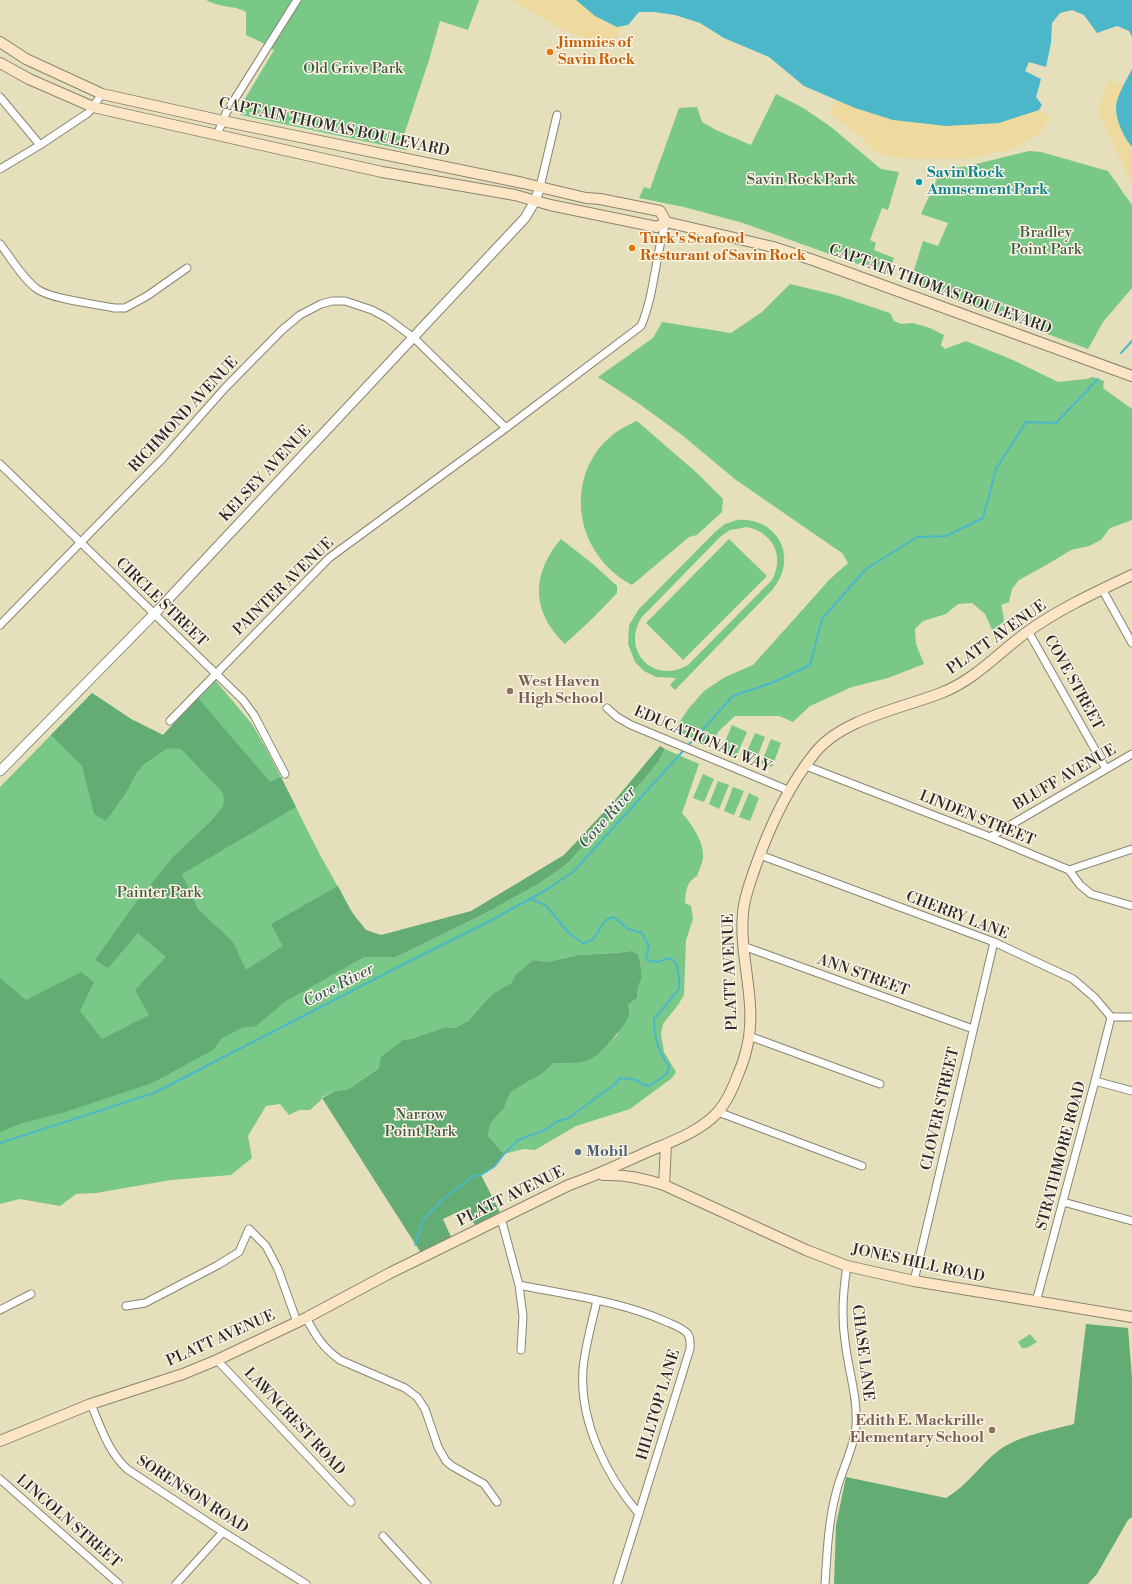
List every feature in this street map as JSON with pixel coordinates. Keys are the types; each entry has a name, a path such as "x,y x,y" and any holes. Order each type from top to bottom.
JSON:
{"main road":[{"name":"CAPTAIN THOMAS BOULEVARD","path":"0,42 26,59 102,94 586,198 600,199 660,211 666,222"},
{"name":"CAPTAIN THOMAS BOULEVARD","path":"0,63 29,79 93,107 382,172 515,195 535,201 657,227 666,222 710,231 793,253 1132,376"},
{"name":"PLATT AVENUE","path":"0,1441 91,1404 183,1374 217,1360 301,1320 390,1273 569,1185 597,1175 666,1144 694,1131 706,1123 718,1112 736,1083 745,1056 749,1036 750,1015 742,933 744,903 772,824 790,791 822,743 844,728 942,693 961,683 983,668 1028,631 1066,608 1132,575"},
{"path":"664,1185 666,1144"},
{"name":"JONES HILL ROAD","path":"597,1175 630,1175 664,1185 806,1250 847,1266 914,1282 1132,1317"}],"street":[{"path":"217,136 232,103 294,1"},
{"path":"0,169 40,145 88,113 102,94"},
{"path":"0,97 40,145"},
{"path":"540,187 557,115"},
{"name":"KELSEY AVENUE","path":"0,771 153,614 414,338 527,215 535,201 540,187"},
{"name":"PAINTER AVENUE","path":"170,721 328,558 506,428 641,326 647,312 662,235 666,222"},
{"path":"0,244 27,279 37,289 50,296 114,308 125,308 147,296 187,268"},
{"name":"RICHMOND AVENUE","path":"0,625 163,458 225,388 282,330 309,309 332,302 345,301 358,304 387,318 414,338 506,428"},
{"name":"CIRCLE STREET","path":"0,463 242,700 254,715 285,774"},
{"path":"1102,589 1132,643"},
{"name":"COVE STREET","path":"1028,631 1106,769"},
{"name":"EDUCATIONAL WAY","path":"607,708 617,717 631,725 790,791"},
{"name":"BLUFF AVENUE","path":"990,837 1132,754"},
{"name":"LINDEN STREET","path":"806,766 990,837 1069,870"},
{"path":"1132,849 1069,870 1080,885 1091,894 1132,906"},
{"name":"CHERRY LANE","path":"760,855 994,942 1073,979 1096,998 1111,1017"},
{"name":"CLOVER STREET","path":"914,1282 994,942"},
{"name":"ANN STREET","path":"743,946 973,1029"},
{"path":"1111,1017 1132,1017"},
{"name":"STRATHMORE ROAD","path":"1036,1302 1111,1017"},
{"path":"749,1036 880,1084"},
{"path":"1095,1081 1132,1090"},
{"path":"718,1112 862,1166"},
{"path":"1063,1202 1132,1221"},
{"path":"501,1218 518,1285 524,1316 521,1350"},
{"path":"126,1306 144,1303 218,1265 239,1252 249,1229 266,1246 301,1320 319,1342 332,1355 340,1360 405,1388 417,1397 425,1409 441,1454 452,1466 484,1484 497,1502"},
{"name":"CHASE LANE","path":"825,1584 832,1512 837,1488 853,1440 856,1425 855,1401 842,1319 842,1298 847,1266"},
{"name":"HILLTOP LANE","path":"518,1285 626,1306 651,1315 685,1331 689,1335 691,1341 690,1349 616,1584"},
{"path":"0,1310 31,1294"},
{"path":"597,1300 583,1369 586,1409 603,1461 615,1482 639,1514"},
{"name":"LAWNCREST ROAD","path":"217,1360 352,1502"},
{"name":"SORENSON ROAD","path":"91,1404 107,1443 120,1462 127,1469 306,1584"},
{"name":"LINCOLN STREET","path":"0,1479 119,1584"},
{"path":"176,1584 223,1532"},
{"path":"383,1536 427,1584"}],"green space":[{"name":"Old Grive Park","path":"206,0 479,0 468,30 440,21 429,60 403,138 409,140 406,150 241,115 239,112 240,107 274,50 246,35 246,12 237,8 211,3"},
{"name":"Savin Rock Park","path":"776,94 805,109 831,127 881,169 899,172 888,210 882,208 870,240 876,243 874,250 894,258 888,275 743,223 684,207 639,198 644,187 650,189 679,108 697,107 702,122 716,130 751,145"},
{"name":"Bradley Point Park","path":"1029,151 1041,152 1108,171 1132,205 1132,288 1103,322 1088,349 910,283 923,241 938,246 948,223 921,214 941,170 968,166"},
{"path":"790,284 836,295 890,313 894,321 901,324 913,323 930,328 944,335 941,345 945,349 966,341 1013,360 1058,382 1093,377 1104,381 1103,388 1132,409 1132,520 1110,528 1101,540 1089,546 1071,550 1019,580 1012,589 1009,602 1001,605 1004,620 1001,630 998,633 994,634 985,614 972,603 958,604 946,614 923,621 915,629 916,644 924,664 888,678 852,687 810,706 793,722 779,716 735,716 719,731 709,748 672,733 689,708 704,691 725,677 753,665 830,579 848,563 842,553 736,480 682,435 638,403 598,377 653,338 662,322 731,333 762,312"},
{"path":"637,421 697,473 723,499 722,512 697,535 689,537 632,585 609,569 593,548 584,524 581,500 585,476 595,454 613,435"},
{"path":"737,520 751,521 764,525 773,532 780,542 784,553 784,565 781,577 773,589 675,690 670,685 676,678 656,677 644,671 635,662 628,644 629,625 639,609 715,532 725,524","holes":["747,527 764,534 770,540 777,554 776,571 772,580 688,665 676,670 664,671 653,668 645,662 638,653 635,642 636,631 641,618 720,537 730,530"]},
{"path":"561,539 593,564 617,586 617,593 565,644 554,632 546,619 541,606 539,593 540,579 544,566 551,552"},
{"path":"729,539 767,576 683,660 646,623"},
{"name":"Painter Park","path":"215,680 252,724 268,752 320,855 377,956 396,957 484,914 540,883 567,864 647,776 658,762 665,749 699,764 682,813 697,834 703,852 703,860 697,876 693,878 687,887 685,903 691,906 693,919 686,940 684,995 663,1024 661,1034 664,1052 676,1072 672,1078 630,1109 576,1126 535,1150 524,1149 504,1154 488,1136 490,1124 504,1108 510,1093 541,1075 554,1063 571,1063 591,1059 603,1049 618,1034 628,1005 637,998 638,987 642,977 640,959 630,951 578,955 547,962 533,960 516,974 511,983 492,994 468,1021 455,1028 445,1027 411,1039 403,1040 379,1068 349,1089 335,1091 322,1097 321,1100 310,1110 299,1110 289,1115 280,1104 266,1106 248,1136 252,1158 231,1175 171,1180 96,1193 76,1194 60,1206 20,1199 0,1204 0,787 92,693 131,719 163,735"},
{"name":"Painter Park","path":"92,693 131,719 163,735 198,698 270,782 281,777 296,807 182,874 198,909 233,942 246,970 283,946 271,924 338,886 350,910 366,930 381,935 471,911 564,855 615,800 660,746 665,749 658,762 647,776 567,864 540,883 484,914 396,957 364,957 286,1001 256,1026 241,1028 221,1039 213,1050 152,1083 62,1113 23,1123 0,1132 0,978 26,1000 81,972 94,982 80,1011 102,1039 149,1015 135,990 166,957 138,933 108,968 95,960 134,905 174,856 210,822 223,807 223,793 181,749 168,748 144,764 137,772 125,794 106,821 94,814 82,766 51,735"},
{"path":"732,725 747,732 736,757 721,751"},
{"path":"755,733 765,737 756,760 745,756"},
{"path":"771,739 781,743 772,767 761,763"},
{"path":"703,774 714,779 704,802 693,798"},
{"path":"718,781 729,785 719,809 709,804"},
{"path":"733,787 744,791 734,815 724,811"},
{"path":"749,793 759,798 750,821 739,817"},
{"name":"Narrow Point Park","path":"630,951 637,954 640,960 642,977 638,987 637,998 628,1005 629,1016 617,1034 591,1059 587,1061 554,1063 541,1075 510,1093 504,1108 490,1124 488,1136 504,1154 495,1166 481,1175 500,1212 475,1225 464,1209 443,1219 451,1237 421,1253 322,1098 335,1091 349,1089 379,1068 381,1057 403,1040 411,1039 445,1027 455,1028 468,1021 492,994 511,983 516,974 533,960 547,962 578,955"},
{"path":"1086,1324 1128,1328 1132,1377 1132,1517 1128,1520 1097,1574 1088,1584 834,1584 836,1525 846,1477 946,1498 967,1482 991,1457 1006,1446 1024,1437 1074,1424"},
{"path":"1030,1334 1037,1342 1027,1348 1022,1348 1018,1342"}],"sand":[{"path":"511,0 576,0 584,6 625,22 610,48 561,29"},
{"path":"1108,81 1125,84 1117,101 1125,139 1132,147 1132,185 1098,112"},
{"path":"838,100 855,108 999,123 1039,110 1051,118 1040,132 1014,149 967,159 906,159 875,153 866,142 829,113"}],"water":[{"path":"576,0 1132,0 1132,37 1129,31 1117,26 1097,33 1084,15 1072,10 1060,13 1052,23 1051,43 1046,67 1029,62 1025,71 1041,79 1036,97 1042,105 1039,110 999,123 946,126 893,120 855,108 804,86 769,57 724,38 700,23 675,15 654,12 639,12 628,25 617,27 595,16"},
{"path":"1132,69 1132,147 1120,126 1116,113 1116,107 1120,93"}],"waterway":[{"name":"Cove River","path":"1121,353 1132,341"},
{"name":"Cove River","path":"0,1143 154,1093 488,922 546,890 573,872 733,696 774,682 810,665 822,619 866,569 917,537 946,536 983,518 996,469 1026,422 1056,423 1098,379"},
{"path":"415,1245 423,1220 443,1199 474,1176 481,1175 495,1166 504,1154 518,1140 545,1130 558,1121 569,1118 615,1084 620,1078 637,1080 641,1084 650,1086 667,1074 669,1066 657,1044 654,1019 679,989 679,978 675,962 670,958 657,962 647,960 646,955 649,946 642,933 628,929 614,917 604,922 593,939 583,943 571,935 545,905 531,899"}],"place":[{"name":"Jimmies of Savin Rock","path":"550,52"},
{"name":"Savin Rock Amusement Park","path":"919,182"},
{"name":"Turk's Seafood Resturant of Savin Rock","path":"632,248"},
{"name":"West Haven High School","path":"510,691"},
{"name":"Mobil","path":"578,1152"},
{"name":"Edith E. Mackrille Elementary School","path":"992,1430"}]}
